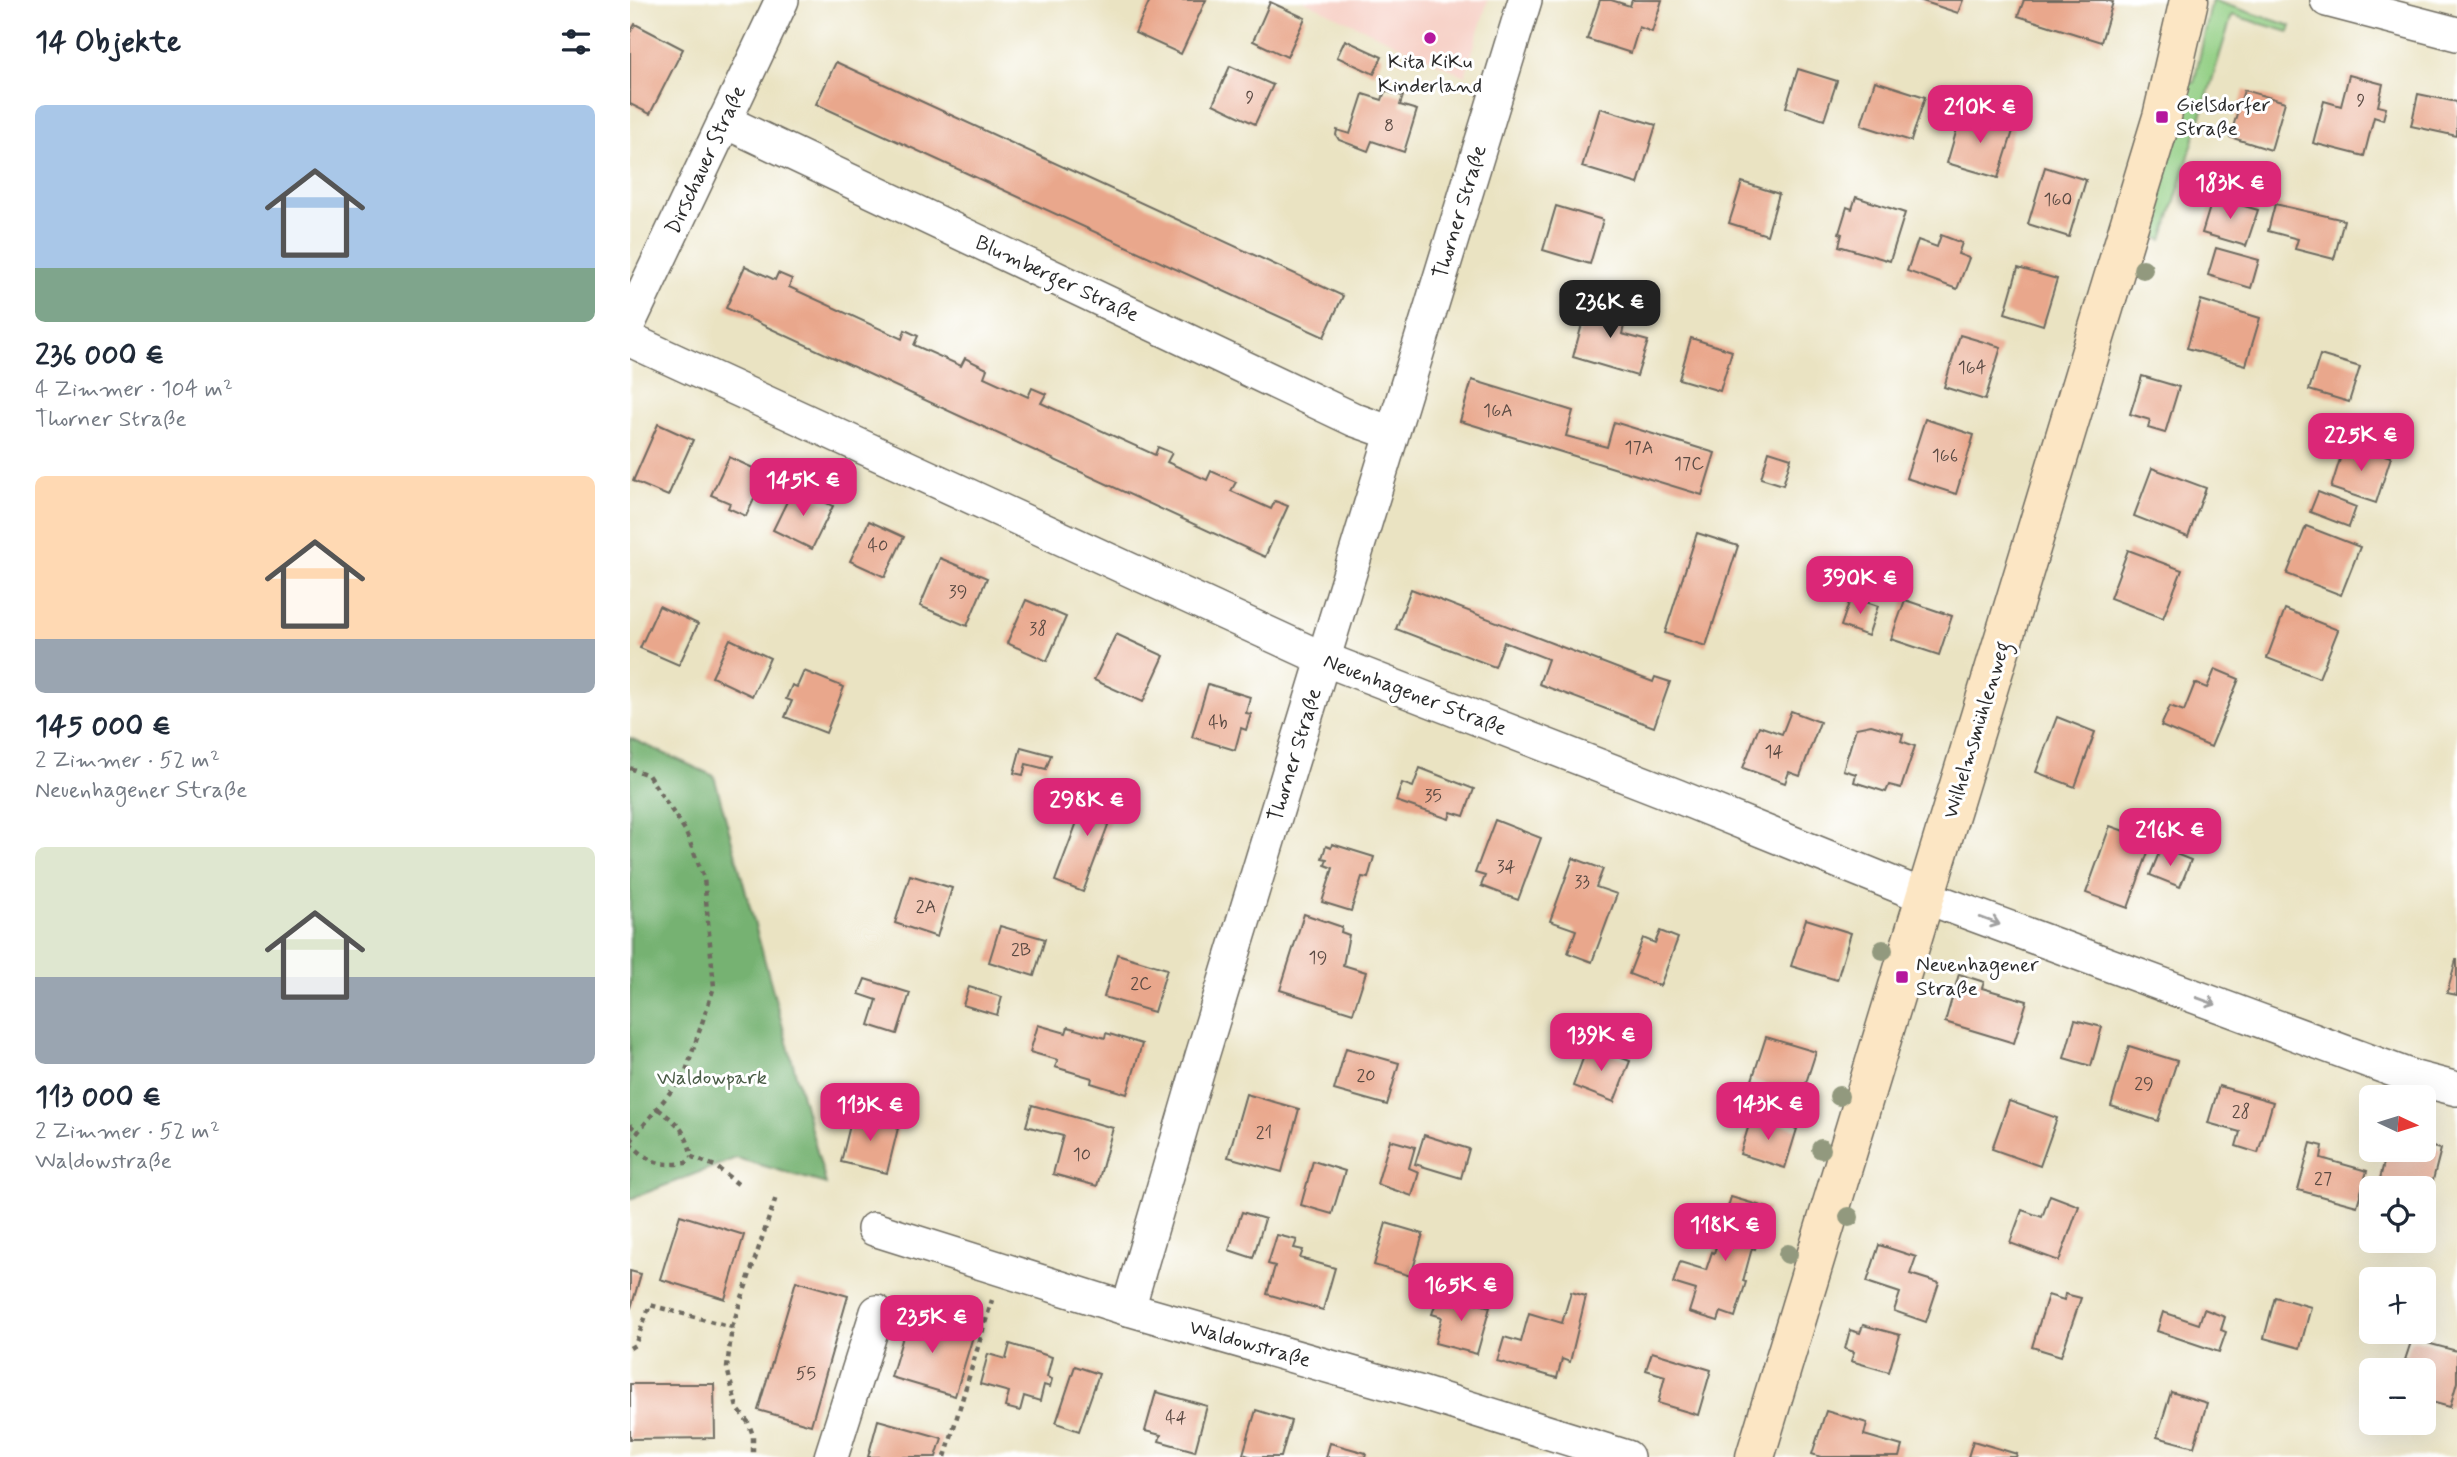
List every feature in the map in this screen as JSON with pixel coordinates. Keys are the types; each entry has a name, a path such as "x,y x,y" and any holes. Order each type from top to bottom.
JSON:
{"street":[{"name":"Dirschauer Straße","path":"630,321 782,0"},
{"name":"Thorner Straße","path":"1128,1309 1202,1056 1525,0"},
{"name":"Wilhelmsmühlenweg","path":"1755,1457 2162,117 2189,0"},
{"path":"2327,0 2457,34"},
{"name":"Blumberger Straße","path":"724,121 1355,420 1392,433"},
{"name":"Neuenhagener Straße","path":"630,340 1324,659 1926,897 2415,1077 2457,1089"},
{"name":"Waldowstraße","path":"874,1229 1128,1309 1415,1391 1627,1457"},
{"path":"831,1457 877,1312"}],"path":[{"path":"630,768 648,775 656,786 685,830 704,878 714,988 685,1074 630,1142 647,1160 670,1165 686,1163 692,1157"},
{"path":"658,1109 677,1122 688,1137 692,1157"},
{"path":"630,1125 639,1133"},
{"path":"692,1157 715,1166 738,1184"},
{"path":"753,1457 752,1435 748,1422 737,1408 727,1368 732,1327 776,1197"},
{"path":"946,1457 999,1269"},
{"path":"630,1348 635,1345 650,1305 732,1327"}],"shaded area":[{"name":"Kita KiKu Kinderland","path":"1302,0 1488,0 1465,76"}],"green space":[{"path":"2212,0 2291,26 2289,32 2232,15 2163,240 2143,233 2187,82 2194,83"},
{"name":"Waldowpark","path":"630,738 714,776 826,1184 736,1158 630,1199"}],"building":[{"path":"1150,0 1206,0 1181,54 1135,33"},
{"path":"1600,0 1611,0 1630,6 1632,0 1662,0 1652,32 1639,27 1631,53 1587,39"},
{"path":"1919,0 1963,0 1958,13"},
{"path":"2024,0 2113,2 2101,42 2018,16"},
{"path":"1270,2 1305,18 1287,57 1253,41"},
{"path":"635,24 683,49 650,114 630,104 630,33"},
{"path":"1345,40 1382,57 1374,74 1337,57"},
{"path":"836,62 1343,296 1324,337 816,104"},
{"path":"1230,66 1273,85 1255,124 1213,104"},
{"path":"1798,69 1837,81 1824,120 1786,107"},
{"path":"2349,75 2383,84 2378,106 2386,108 2383,120 2374,117 2364,156 2313,143 2324,101 2341,106"},
{"path":"1875,81 1925,97 1911,141 1861,125"},
{"path":"2244,90 2285,102 2271,150 2230,137"},
{"path":"1385,91 1403,96 1400,105 1417,110 1404,152 1372,141 1368,151 1339,140 1337,130 1350,134 1363,94 1382,100"},
{"path":"2418,94 2457,102 2457,136 2411,126"},
{"path":"1600,108 1656,125 1638,184 1582,167"},
{"path":"1962,112 2014,128 1998,178 1947,163"},
{"path":"2045,167 2086,180 2069,237 2028,224"},
{"path":"1742,182 1779,194 1767,235 1729,223"},
{"path":"1856,197 1905,213 1890,261 1839,246 1842,234 1839,233 1847,207 1852,209"},
{"path":"2213,197 2258,210 2246,246 2202,233"},
{"path":"2275,204 2344,220 2334,259 2295,249 2298,239 2268,231"},
{"path":"1556,206 1603,220 1590,264 1543,250"},
{"path":"1941,235 1962,243 1958,254 1969,258 1957,289 1907,271 1918,240 1937,247"},
{"path":"2216,248 2259,260 2251,288 2208,275"},
{"path":"745,266 775,280 778,273 792,279 789,287 902,339 905,330 918,336 914,345 961,366 965,358 987,369 984,377 1028,397 1032,388 1046,394 1041,403 1155,455 1158,447 1172,453 1167,462 1207,480 1211,471 1236,482 1231,491 1271,509 1275,501 1288,506 1265,557 726,308"},
{"path":"2018,268 2057,279 2043,325 2005,313"},
{"path":"1607,293 1625,298 1618,320 1625,322 1622,334 1648,341 1637,376 1573,357 1586,310 1601,314"},
{"path":"2201,300 2260,318 2246,365 2187,348"},
{"path":"1960,335 2001,347 1985,400 1944,387"},
{"path":"1691,338 1732,351 1720,391 1679,379"},
{"path":"2320,355 2360,367 2349,402 2309,390"},
{"path":"2142,376 2179,387 2165,433 2148,428 2150,420 2130,414"},
{"path":"1472,380 1573,411 1566,436 1607,447 1614,422 1715,453 1702,495 1460,421"},
{"path":"1925,419 1974,435 1956,494 1906,478"},
{"path":"658,424 693,440 668,496 633,481"},
{"path":"2345,443 2391,457 2376,503 2331,488"},
{"path":"1769,451 1791,458 1783,485 1761,478"},
{"path":"729,457 766,474 746,516 728,508 730,503 711,495"},
{"path":"2152,468 2206,488 2188,537 2134,516"},
{"path":"794,487 833,506 812,549 773,530"},
{"path":"2318,492 2356,507 2349,527 2310,512"},
{"path":"869,521 904,537 885,577 850,561"},
{"path":"2306,526 2360,547 2341,595 2287,574"},
{"path":"1697,533 1738,546 1706,646 1665,633"},
{"path":"2128,550 2182,570 2163,618 2110,598"},
{"path":"940,558 987,578 967,626 920,606"},
{"path":"1411,589 1653,682 1655,677 1670,682 1654,727 1539,684 1548,659 1504,642 1495,667 1396,629"},
{"path":"1851,597 1878,606 1868,636 1841,626"},
{"path":"1026,600 1066,617 1047,661 1007,643"},
{"path":"1905,600 1952,616 1939,655 1891,639"},
{"path":"659,606 698,624 679,665 640,648"},
{"path":"2285,609 2338,630 2319,678 2267,658"},
{"path":"1116,634 1164,656 1143,702 1094,680"},
{"path":"730,639 770,658 752,696 712,677"},
{"path":"2215,669 2239,679 2211,747 2161,726 2170,706 2184,711 2195,683 2207,688"},
{"path":"804,671 844,687 826,733 785,717 792,701 786,699 792,685 797,687"},
{"path":"1208,684 1250,697 1246,713 1251,714 1246,730 1241,728 1235,750 1192,737"},
{"path":"1791,711 1820,722 1800,776 1789,772 1785,783 1743,768 1759,726 1782,734"},
{"path":"2057,717 2095,732 2075,787 2036,772"},
{"path":"1871,725 1903,734 1901,741 1915,746 1901,788 1889,785 1886,792 1854,782 1856,774 1843,770 1856,728"},
{"path":"1021,747 1051,755 1046,769 1026,764 1023,775 1014,773"},
{"path":"1420,768 1474,789 1464,816 1451,812 1449,819 1396,801 1402,783 1413,787"},
{"path":"1081,790 1126,806 1121,821 1111,817 1083,892 1055,881 1080,814 1073,811"},
{"path":"1495,820 1541,838 1518,900 1481,886 1485,876 1475,873"},
{"path":"2110,826 2152,841 2128,908 2086,893"},
{"path":"1332,844 1374,857 1368,878 1362,877 1351,911 1322,902 1333,868 1325,865 1327,859 1322,858 1326,846 1331,848"},
{"path":"2161,848 2191,860 2180,887 2150,875"},
{"path":"1573,858 1603,869 1596,887 1617,894 1592,962 1568,953 1576,930 1550,921"},
{"path":"910,875 952,888 937,937 895,923"},
{"path":"1304,914 1342,927 1341,932 1349,935 1343,965 1366,972 1353,1013 1280,990"},
{"path":"1806,919 1851,933 1837,980 1791,966"},
{"path":"1000,926 1045,939 1034,976 989,962"},
{"path":"1660,931 1678,938 1660,986 1629,974 1643,938 1655,943"},
{"path":"1117,954 1167,969 1154,1012 1104,997"},
{"path":"2457,960 2457,995 2447,993"},
{"path":"1959,974 1984,982 1982,988 2027,1001 2014,1043 1945,1022"},
{"path":"865,979 910,993 897,1034 869,1025 877,1000 859,994"},
{"path":"969,987 1002,997 997,1015 963,1005"},
{"path":"2075,1020 2102,1027 2091,1066 2064,1058"},
{"path":"1038,1025 1066,1033 1068,1027 1105,1038 1106,1033 1142,1044 1127,1094 1091,1083 1092,1078 1055,1067 1058,1060 1030,1052"},
{"path":"1766,1037 1816,1052 1802,1095 1752,1080"},
{"path":"1588,1045 1630,1061 1614,1102 1573,1086"},
{"path":"2129,1046 2177,1061 2158,1121 2111,1106"},
{"path":"1346,1048 1399,1063 1387,1105 1334,1090"},
{"path":"2219,1086 2273,1102 2258,1153 2236,1146 2240,1132 2208,1123"},
{"path":"1246,1094 1299,1109 1282,1172 1228,1157"},
{"path":"2009,1101 2057,1118 2040,1166 1992,1149"},
{"path":"1032,1105 1113,1128 1097,1186 1053,1174 1063,1136 1026,1126"},
{"path":"853,1113 899,1124 887,1173 841,1162"},
{"path":"1752,1115 1797,1129 1785,1168 1740,1154"},
{"path":"1424,1135 1469,1149 1461,1178 1415,1164"},
{"path":"1390,1140 1415,1147 1409,1168 1419,1172 1412,1196 1377,1184"},
{"path":"2311,1143 2323,1146 2321,1158 2367,1171 2366,1176 2359,1176 2357,1206 2298,1190"},
{"path":"2436,1148 2441,1149 2434,1176 2381,1176 2384,1162 2436,1162"},
{"path":"1313,1161 1345,1171 1332,1214 1301,1205"},
{"path":"2050,1195 2079,1206 2059,1261 2010,1243 2022,1210 2042,1217"},
{"path":"1731,1197 1768,1208 1755,1249 1752,1248 1743,1281 1746,1282 1735,1317 1721,1312 1718,1321 1689,1312 1696,1290 1673,1283 1680,1262 1706,1270"},
{"path":"1242,1212 1265,1219 1253,1258 1229,1250"},
{"path":"680,1215 744,1235 725,1299 660,1279"},
{"path":"1386,1223 1423,1234 1411,1276 1374,1265"},
{"path":"1277,1235 1297,1240 1294,1248 1303,1250 1300,1258 1335,1268 1323,1310 1267,1294 1275,1266 1268,1264"},
{"path":"1879,1245 1916,1257 1910,1274 1939,1283 1926,1322 1894,1311 1900,1293 1867,1282"},
{"path":"630,1271 641,1274 631,1308 630,1308"},
{"path":"796,1281 848,1296 811,1425 758,1410"},
{"path":"1452,1289 1464,1292 1462,1299 1490,1307 1477,1354 1435,1343 1442,1317 1432,1314 1437,1300 1446,1303"},
{"path":"1571,1292 1586,1296 1570,1362 1562,1359 1557,1378 1497,1361 1504,1337 1521,1342 1529,1313 1562,1323"},
{"path":"2065,1294 2081,1298 2061,1356 2032,1347 2048,1295 2064,1300"},
{"path":"2275,1297 2311,1307 2300,1348 2264,1338"},
{"path":"2204,1309 2225,1317 2221,1330 2226,1332 2219,1352 2157,1331 2163,1312 2199,1324"},
{"path":"910,1313 974,1333 955,1396 891,1377"},
{"path":"1863,1325 1900,1335 1889,1372 1851,1361 1854,1352 1845,1349 1850,1330 1860,1333"},
{"path":"1010,1344 1052,1357 1047,1377 1052,1379 1050,1387 1044,1385 1040,1401 1024,1396 1020,1411 1005,1407 1009,1392 980,1384 988,1354 1006,1359"},
{"path":"2410,1344 2431,1344 2457,1351 2457,1382 2450,1407 2436,1403 2436,1358 2406,1358"},
{"path":"1652,1352 1711,1370 1698,1415 1658,1403 1665,1376 1646,1370"},
{"path":"1075,1366 1099,1374 1079,1431 1056,1423"},
{"path":"630,1384 714,1384 715,1438 630,1439"},
{"path":"1156,1392 1207,1406 1195,1451 1159,1441 1161,1435 1145,1431"},
{"path":"2171,1392 2207,1403 2194,1447 2157,1437"},
{"path":"1256,1410 1291,1421 1281,1457 1252,1457 1243,1454"},
{"path":"1826,1411 1867,1423 1864,1435 1902,1446 1899,1457 1821,1457 1812,1454"},
{"path":"878,1420 942,1438 936,1457 868,1457"},
{"path":"1973,1441 2017,1454 2016,1457 1968,1457"},
{"path":"1330,1443 1366,1453 1365,1457 1326,1457"}],"place":[{"name":"Kita KiKu Kinderland","path":"1430,38"},
{"name":"Gielsdorfer Straße","path":"2162,117"},
{"name":"Neuenhagener Straße","path":"1902,977"}]}
